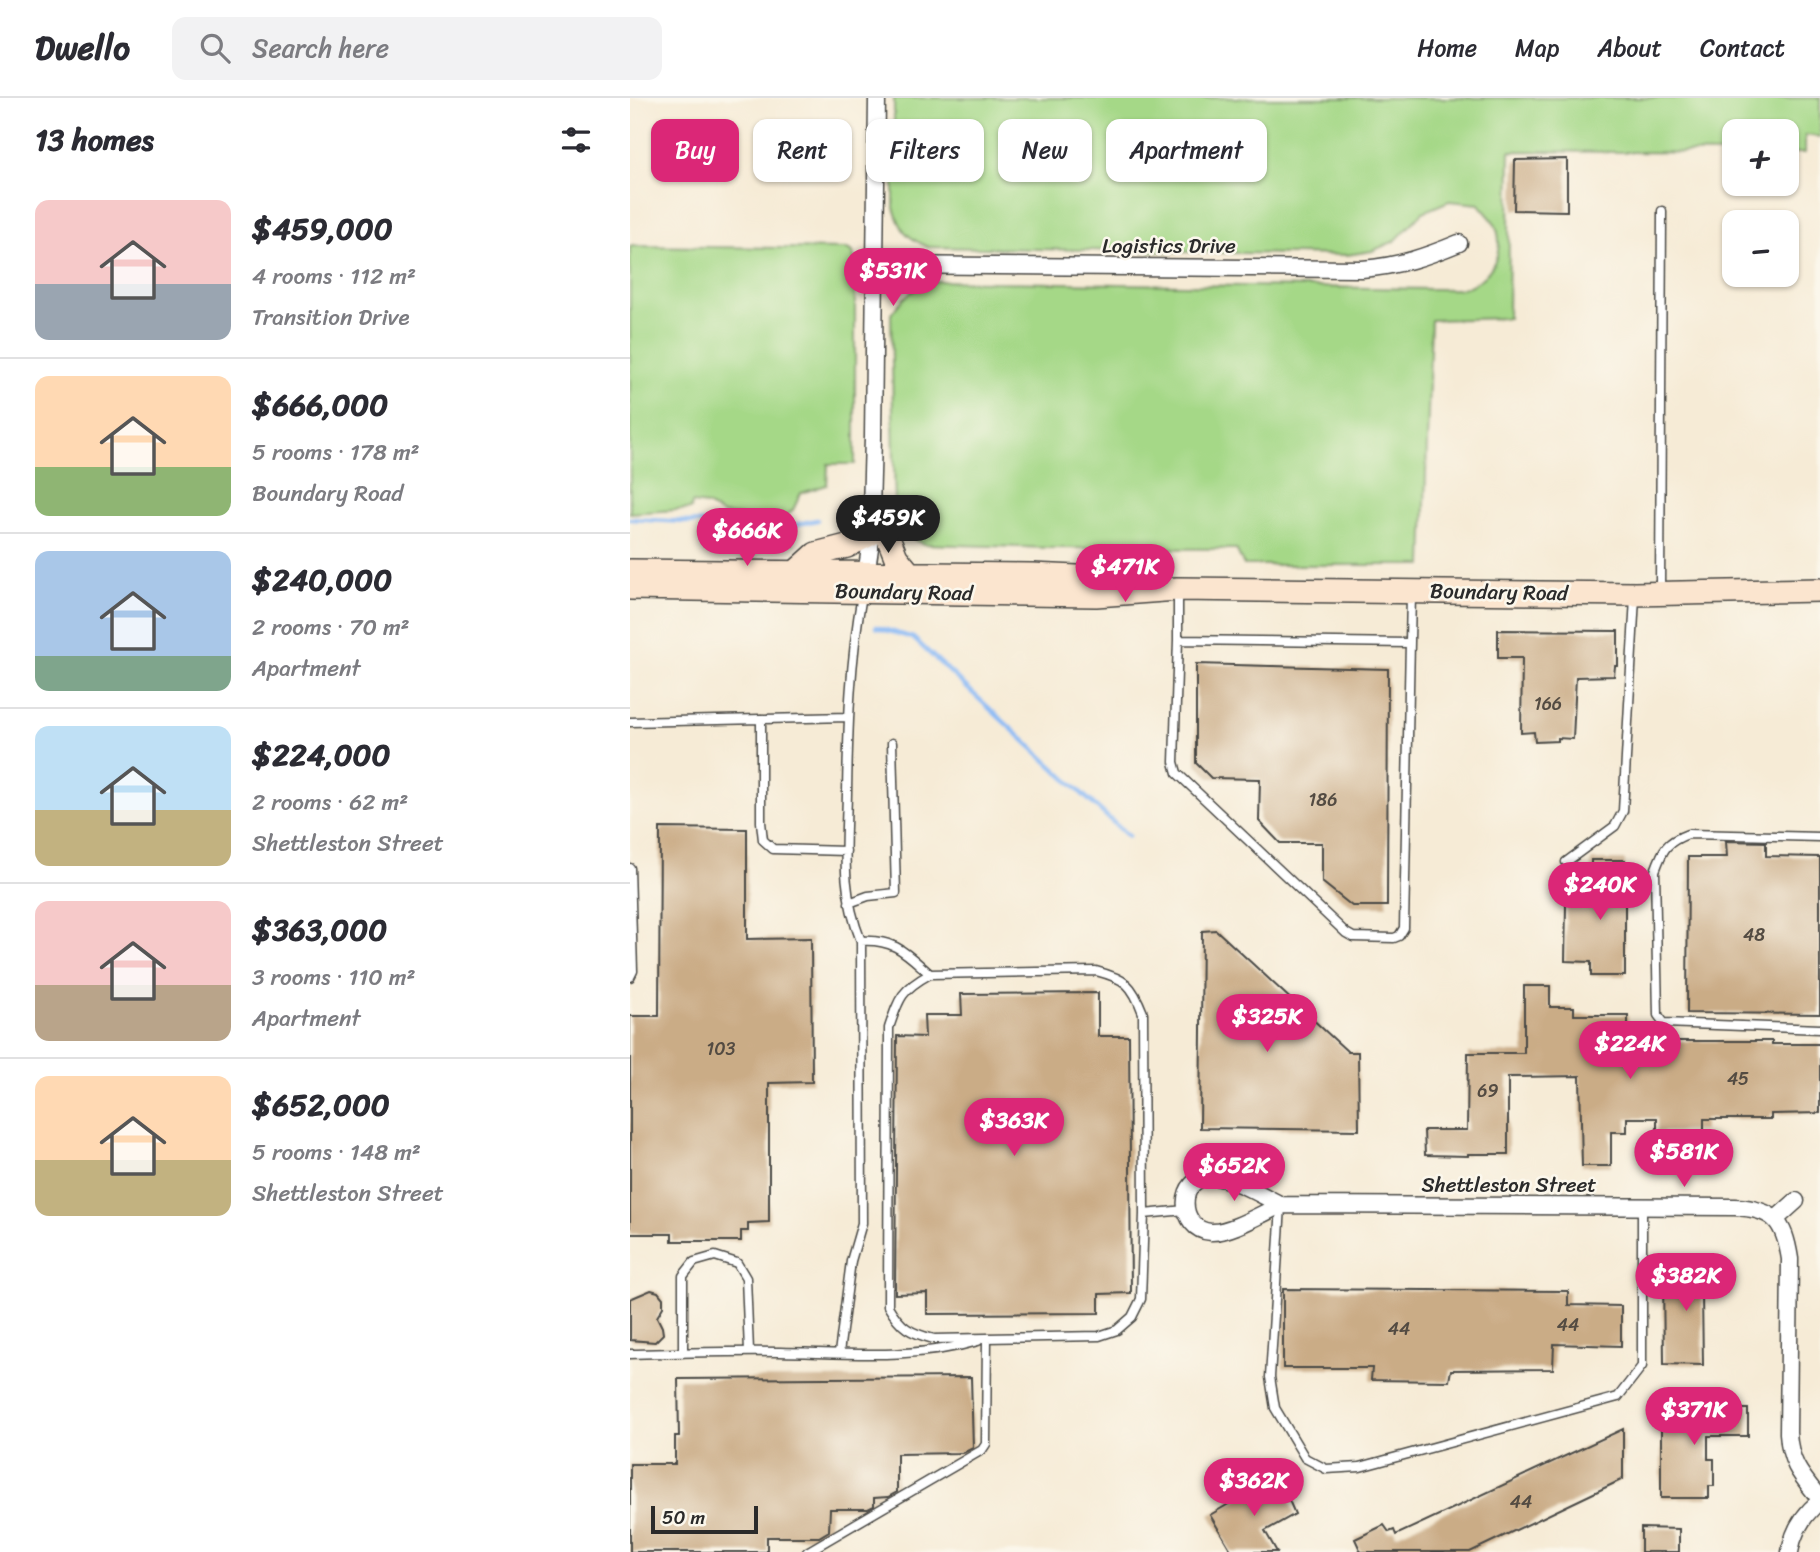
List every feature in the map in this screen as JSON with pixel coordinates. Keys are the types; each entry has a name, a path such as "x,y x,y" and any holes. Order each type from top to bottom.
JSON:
{"main road":[{"path":"795,573 816,554 847,546 870,526 888,537 896,557 910,574"},
{"name":"Boundary Road","path":"630,571 795,573 865,582 1096,595 1177,589 1635,594 1820,590"},
{"name":"Boundary Road","path":"630,588 865,582 910,574 1077,577 1177,589"}],"street":[{"path":"865,582 870,526 877,98"},
{"name":"Logistics Drive","path":"875,265 1362,269 1418,260 1459,243"},
{"name":"Shettleston Street","path":"1281,1205 1224,1180 1206,1177 1193,1183 1188,1189 1185,1210 1193,1225 1216,1232 1281,1205 1750,1208 1776,1219"},
{"path":"1790,1552 1801,1522 1820,1500 1798,1471 1789,1447 1790,1259 1782,1226 1776,1219 1797,1201"}],"lane":[{"path":"1660,593 1662,211"},
{"path":"839,1353 851,1261 862,1223 861,941 850,914 845,878 848,717 855,638 865,582"},
{"path":"1177,589 1174,762 1177,774 1346,933 1358,938 1394,938 1399,936 1404,928 1411,591"},
{"path":"1566,862 1615,826 1623,811 1635,594"},
{"path":"1178,640 1409,643"},
{"path":"630,722 848,717"},
{"path":"761,719 763,840 773,849 846,851"},
{"path":"849,903 867,896 896,893 892,743"},
{"path":"1820,837 1688,834 1675,839 1662,849 1655,871 1658,1015 1664,1023 1820,1030"},
{"path":"630,868 633,971 630,977"},
{"path":"861,941 881,940 901,948 930,974"},
{"path":"1096,971 1120,978 1136,994 1143,1013 1144,1214 1140,1299 1132,1317 1117,1330 1099,1336 934,1339 917,1335 899,1325 888,1306 889,1028 898,1001 910,985 930,974 1096,971"},
{"path":"1281,1205 1272,1330 1271,1394 1275,1408 1305,1458 1326,1469 1360,1466 1618,1397 1642,1366 1642,1207"},
{"path":"1144,1214 1185,1210"},
{"path":"683,1353 682,1276 694,1262 715,1256 737,1263 746,1278 749,1351"},
{"path":"630,1354 749,1351 914,1353 954,1349 987,1338"},
{"path":"807,1552 982,1450 986,1444 987,1338"}],"green space":[{"path":"894,98 1820,98 1820,137 1805,135 1805,153 1799,153 1799,119 1722,119 1722,153 1510,151 1508,318 1431,320 1423,565 1244,565 1236,549 924,544 900,528 895,510 891,314 910,293 935,281 1459,289 1482,278 1495,262 1498,252 1497,231 1479,204 1449,201 1423,212 1395,241 1372,251 1347,255 928,247 914,240 899,222 894,208 894,182 984,182 984,119 894,119"},
{"path":"630,246 847,249 853,252 855,464 828,464 827,485 801,493 793,510 783,519 781,532 793,543 738,543 739,531 763,532 764,519 722,514 707,505 692,503 691,509 630,513"}],"building":[{"path":"1567,159 1567,211 1514,210 1515,160"},
{"path":"1498,630 1618,631 1618,666 1615,666 1614,676 1576,677 1573,739 1558,738 1558,741 1535,742 1534,732 1521,733 1522,658 1498,658"},
{"path":"1196,664 1388,669 1387,906 1352,906 1322,882 1322,843 1280,843 1259,821 1260,779 1211,778 1196,763"},
{"path":"660,828 747,829 747,939 811,938 812,1082 769,1083 769,1222 748,1223 748,1231 741,1231 741,1241 672,1241 672,1234 630,1234 630,1016 659,1016"},
{"path":"1726,841 1766,842 1766,856 1820,857 1820,1014 1687,1013 1688,857 1727,857"},
{"path":"1591,860 1625,860 1625,976 1591,976 1591,962 1565,961 1566,904 1591,904"},
{"path":"1216,930 1348,1052 1358,1052 1359,1130 1200,1128 1202,931"},
{"path":"1524,986 1550,986 1550,1007 1574,1007 1574,1015 1628,1015 1628,1054 1657,1054 1658,1041 1772,1041 1772,1044 1820,1044 1820,1113 1771,1114 1771,1119 1704,1119 1704,1131 1657,1132 1657,1118 1627,1118 1627,1132 1611,1132 1611,1166 1582,1166 1580,1076 1508,1077 1508,1154 1425,1155 1424,1130 1467,1130 1468,1053 1524,1053"},
{"path":"1098,993 1098,1036 1129,1036 1131,1293 1099,1294 1099,1313 927,1314 927,1293 895,1294 897,1036 925,1037 924,1015 962,1015 961,994"},
{"path":"1678,1269 1722,1269 1722,1293 1702,1293 1703,1365 1664,1364 1663,1272"},
{"path":"1283,1289 1568,1291 1568,1305 1621,1306 1621,1346 1554,1344 1553,1369 1451,1370 1449,1381 1371,1380 1372,1368 1283,1368"},
{"path":"651,1290 658,1292 663,1298 663,1307 657,1317 663,1334 655,1342 630,1340 630,1299"},
{"path":"971,1377 973,1448 963,1453 897,1454 897,1492 888,1497 874,1498 874,1506 868,1509 830,1509 829,1531 819,1537 767,1537 767,1552 630,1552 630,1464 675,1464 675,1436 679,1436 678,1379"},
{"path":"1709,1406 1709,1409 1748,1409 1748,1436 1708,1436 1708,1459 1714,1459 1714,1486 1709,1486 1709,1498 1661,1498 1661,1407"},
{"path":"1623,1429 1623,1479 1470,1552 1361,1552 1355,1539 1384,1525 1389,1532 1394,1530 1396,1535"},
{"path":"1278,1475 1295,1514 1265,1531 1277,1552 1232,1552 1210,1515"},
{"path":"1641,1528 1679,1529 1679,1552 1641,1552"}],"waterway":[{"path":"630,519 763,526"},
{"path":"785,527 817,520"},
{"path":"876,627 913,638 1128,836"}]}
